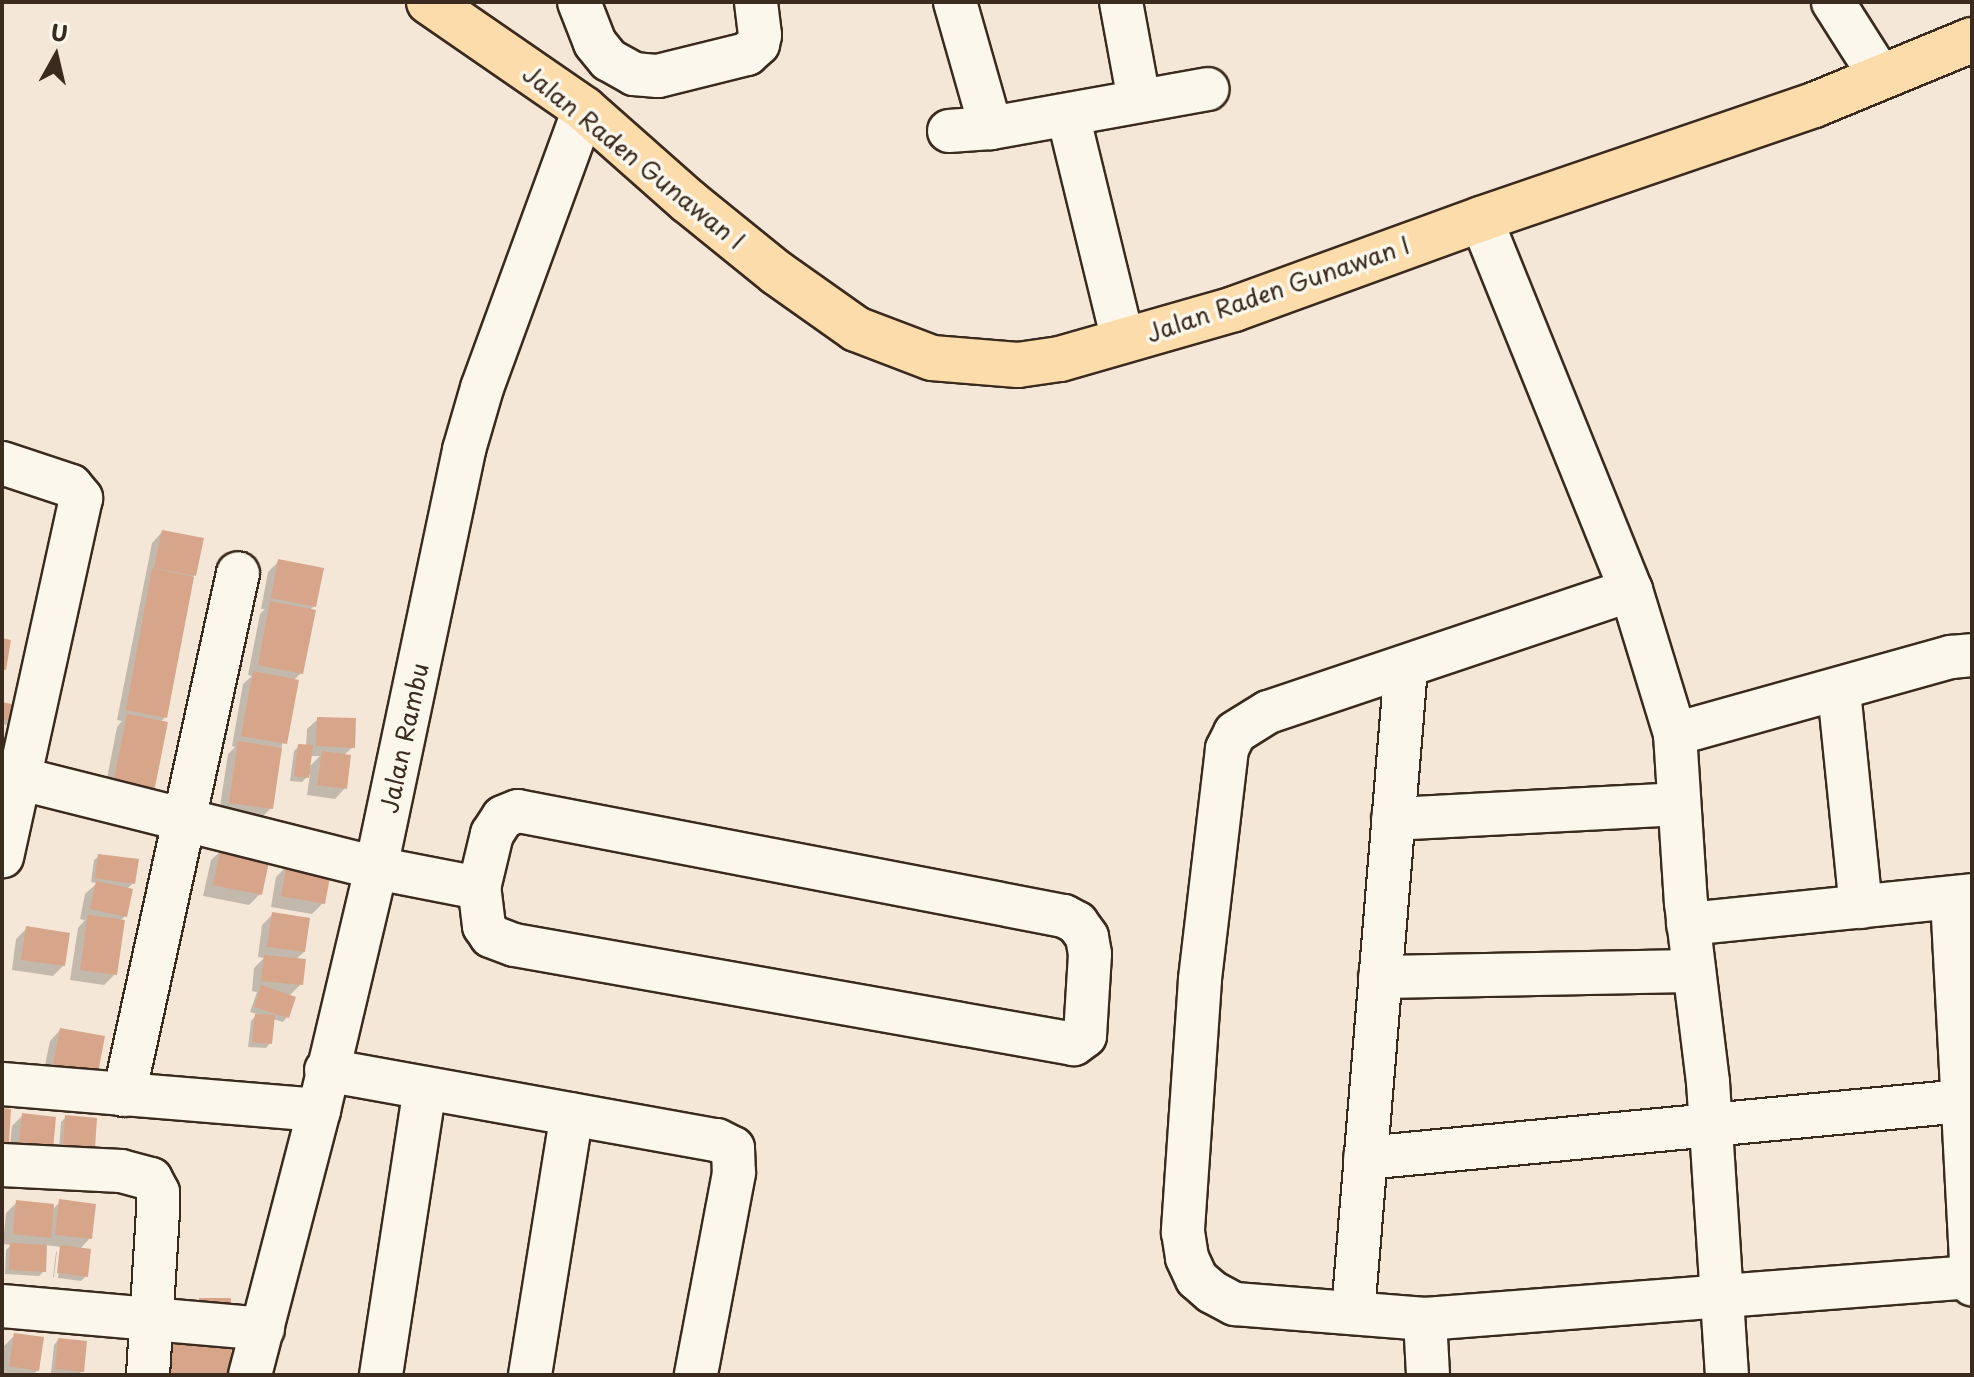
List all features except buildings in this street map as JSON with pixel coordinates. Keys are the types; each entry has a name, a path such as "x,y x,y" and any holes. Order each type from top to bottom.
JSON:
{"highway":[{"name":"Jalan Raden Gunawan I","path":"429,2 584,109 688,201 777,273 856,329 932,358 1018,365 1060,359 1234,309 1481,219 1814,105 1972,40"}],"street":[{"path":"579,2 595,43 609,60 634,74 658,76 747,54 758,44 760,35 756,2"},
{"path":"955,2 991,128"},
{"path":"1121,2 1139,100"},
{"path":"1833,2 1880,76"},
{"path":"949,131 991,128 1208,89"},
{"name":"Jalan Rambu","path":"250,1375 376,868 464,450 482,388 584,109"},
{"path":"1068,115 1123,341"},
{"path":"1481,219 1631,590 1675,734 1688,924 1710,1126 1727,1375"},
{"path":"2,463 71,486 81,498 10,776 2,856"},
{"path":"124,1095 182,818 238,573"},
{"path":"1631,590 1268,712 1235,733 1227,749 1200,980 1183,1232 1187,1258 1197,1279 1212,1292 1235,1304 1425,1319 1971,1277"},
{"path":"1675,734 1839,691 1951,657 1972,655"},
{"path":"1353,1313 1406,667"},
{"path":"1839,691 1861,907"},
{"path":"10,776 376,868 479,888"},
{"path":"1393,819 1679,804"},
{"path":"518,811 1064,916 1077,923 1087,937 1087,1030 1082,1041 1074,1044 514,945 491,936 484,926 479,888 492,834 503,817 518,811"},
{"path":"1688,924 1962,897 1962,1101 1972,1284"},
{"path":"1380,977 1694,971"},
{"path":"2,1084 124,1095 425,1088 717,1140 733,1148 734,1173 696,1375"},
{"path":"381,1375 425,1088"},
{"path":"1365,1158 1962,1101"},
{"path":"530,1375 572,1114"},
{"path":"2,1165 121,1171 151,1179 158,1192 148,1375"},
{"path":"2,1306 263,1329"},
{"path":"1425,1319 1428,1375"}]}
